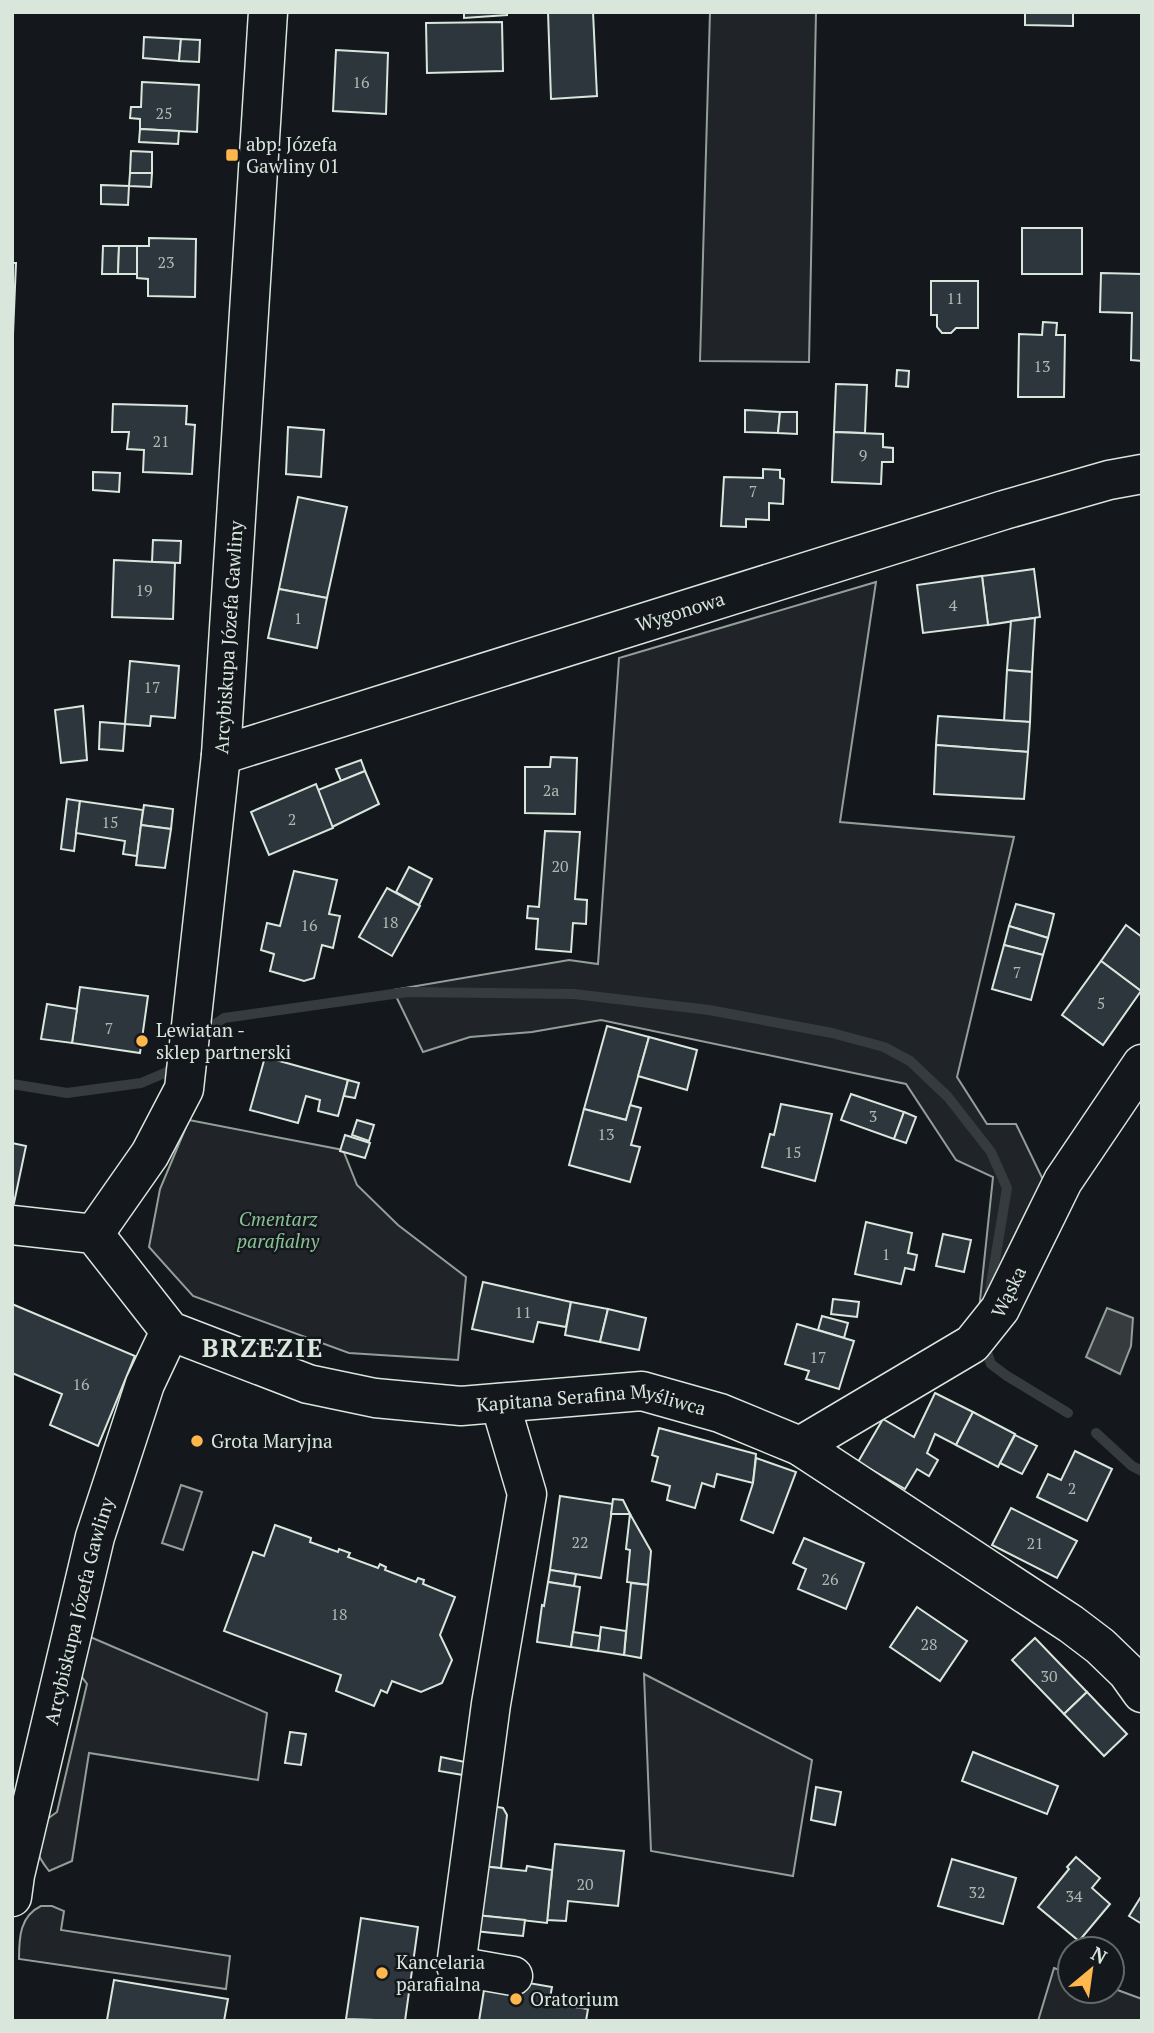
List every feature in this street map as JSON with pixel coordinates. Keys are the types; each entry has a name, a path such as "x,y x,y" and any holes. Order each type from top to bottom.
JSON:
{"street":[{"name":"Arcybiskupa Józefa Gawliny","path":"93,1234 150,1154 184,1089 221,755 268,12"},
{"name":"Wygonowa","path":"221,755 1004,510 1109,480 1142,474"},
{"name":"Wąska","path":"800,1446 972,1344 1000,1309 1063,1181 1142,1064"},
{"path":"12,1225 93,1234 170,1331"},
{"name":"Arcybiskupa Józefa Gawliny","path":"12,1897 95,1537 145,1384 170,1331"},
{"name":"Kapitana Serafina Myśliwca","path":"170,1331 308,1384 375,1398 461,1406 642,1391 720,1413 800,1446 1071,1624 1118,1663 1142,1693"},
{"path":"500,1403 527,1494 491,1704 456,1966 513,1976"}],"green space":[{"path":"710,12 816,12 809,362 700,361"},
{"path":"876,582 840,822 1014,837 957,1077 987,1124 1016,1124 1047,1188 979,1310 993,1177 956,1160 906,1084 601,1020 532,1032 470,1037 423,1052 393,990 569,960 598,964 619,658"},
{"name":"Cmentarz parafialny","path":"189,1120 343,1150 357,1185 398,1225 466,1277 458,1360 349,1353 193,1296 149,1247 160,1189"},
{"path":"181,1485 202,1492 183,1550 162,1543"},
{"path":"88,1636 267,1713 258,1780 89,1753 72,1861 49,1871 38,1854 36,1845 39,1825 57,1812 87,1684 76,1669"},
{"path":"644,1674 812,1760 793,1876 651,1851"},
{"path":"41,1906 52,1906 64,1911 61,1930 230,1956 226,1989 19,1959 22,1928 29,1915"},
{"path":"1054,1968 1056,2005 1126,2005 1126,1993 1142,1999 1142,2021 1038,2021"}],"shaded area":[{"path":"1107,1308 1133,1318 1131,1346 1120,1374 1086,1357"}],"building":[{"path":"464,12 507,12 507,15 464,18"},
{"path":"548,12 593,12 597,96 551,99"},
{"path":"1025,12 1073,12 1073,26 1025,25"},
{"path":"502,22 503,71 427,73 426,23"},
{"path":"144,37 181,39 179,61 143,58"},
{"path":"181,39 200,40 199,62 179,61"},
{"path":"336,50 388,53 386,114 333,111"},
{"path":"142,82 199,85 197,132 140,129 140,119 130,118 131,107 141,107"},
{"path":"140,129 179,131 178,144 139,142"},
{"path":"131,151 152,152 152,173 130,173"},
{"path":"130,173 152,173 151,187 129,186"},
{"path":"101,185 129,186 128,205 101,204"},
{"path":"1022,228 1082,228 1082,274 1022,274"},
{"path":"149,238 196,239 195,297 148,296 148,279 137,278 137,246 149,246"},
{"path":"103,246 119,246 118,274 102,274"},
{"path":"119,246 137,246 137,274 118,274"},
{"path":"12,263 16,263 13,334 12,334"},
{"path":"1101,273 1142,274 1142,361 1131,360 1132,313 1100,312"},
{"path":"931,281 978,281 978,328 956,328 951,333 942,333 937,327 937,315 931,315"},
{"path":"1043,322 1057,323 1056,335 1065,335 1064,397 1018,397 1019,334 1042,335"},
{"path":"897,370 909,371 908,387 896,386"},
{"path":"836,384 867,385 865,433 834,432"},
{"path":"113,404 187,406 186,424 195,425 192,474 143,472 144,450 127,449 129,432 112,432"},
{"path":"745,410 780,412 778,433 745,432"},
{"path":"780,412 797,412 797,434 778,433"},
{"path":"288,427 324,430 321,477 286,474"},
{"path":"834,432 883,434 883,447 893,448 893,462 882,462 881,484 832,482"},
{"path":"763,469 780,470 780,478 784,479 783,504 769,503 769,520 746,519 746,527 721,526 724,477 763,478"},
{"path":"93,472 120,473 119,492 93,490"},
{"path":"298,497 347,507 327,598 279,589"},
{"path":"153,540 181,541 180,563 152,562"},
{"path":"114,560 175,563 173,619 112,617"},
{"path":"1034,569 1040,617 988,625 982,576"},
{"path":"982,576 988,625 923,633 917,585"},
{"path":"279,589 327,598 317,648 268,638"},
{"path":"1035,618 1032,672 1007,670 1011,621"},
{"path":"130,661 179,666 175,718 151,716 150,726 125,724"},
{"path":"1007,670 1032,672 1030,722 1004,721"},
{"path":"83,706 87,760 61,763 55,710"},
{"path":"938,716 1030,722 1028,752 936,745"},
{"path":"100,722 125,724 123,751 99,749"},
{"path":"936,745 1028,752 1024,799 934,794"},
{"path":"551,757 577,758 575,814 525,813 525,767 550,767"},
{"path":"361,760 365,771 341,781 336,769"},
{"path":"365,771 379,804 332,827 318,790"},
{"path":"316,784 333,828 269,855 251,812"},
{"path":"67,799 80,801 74,851 61,849"},
{"path":"80,801 143,810 137,856 123,854 125,841 76,833"},
{"path":"144,805 173,809 171,829 141,825"},
{"path":"141,825 171,829 165,868 136,865"},
{"path":"545,831 580,832 575,899 587,900 586,924 573,923 571,952 536,949 538,919 527,918 528,906 539,907"},
{"path":"409,867 432,879 419,905 396,892"},
{"path":"294,871 337,880 329,914 340,916 333,948 322,945 314,978 304,981 270,971 274,954 261,950 267,923 280,926"},
{"path":"387,888 420,906 392,956 359,937"},
{"path":"1016,904 1054,914 1048,938 1009,926"},
{"path":"1126,925 1142,937 1141,991 1101,961"},
{"path":"1009,926 1048,938 1043,955 1004,945"},
{"path":"1004,945 1043,955 1031,1000 992,989"},
{"path":"1101,961 1141,991 1103,1045 1062,1015"},
{"path":"80,987 148,996 140,1053 72,1043"},
{"path":"47,1004 77,1009 72,1043 41,1039"},
{"path":"607,1026 649,1037 626,1120 584,1109"},
{"path":"649,1037 697,1050 687,1090 638,1076"},
{"path":"265,1057 348,1080 338,1116 318,1111 320,1100 306,1096 298,1123 250,1110"},
{"path":"348,1080 359,1083 355,1098 344,1096"},
{"path":"851,1094 904,1112 894,1139 841,1120"},
{"path":"781,1104 832,1114 815,1181 762,1167 770,1134 774,1135"},
{"path":"630,1105 641,1108 631,1145 640,1147 630,1182 569,1165 584,1109 626,1120"},
{"path":"904,1112 916,1117 906,1143 894,1139"},
{"path":"357,1120 374,1125 369,1141 352,1135"},
{"path":"345,1135 370,1143 365,1158 340,1151"},
{"path":"12,1143 26,1146 14,1203 12,1202"},
{"path":"866,1222 912,1233 908,1253 917,1255 914,1270 905,1268 901,1284 855,1274"},
{"path":"943,1234 971,1240 964,1272 936,1266"},
{"path":"483,1282 571,1302 566,1327 538,1322 533,1342 472,1329"},
{"path":"833,1299 859,1302 857,1317 831,1314"},
{"path":"571,1302 608,1309 600,1342 565,1335"},
{"path":"12,1304 135,1356 98,1446 50,1425 62,1394 12,1373"},
{"path":"608,1309 646,1318 639,1350 600,1342"},
{"path":"822,1316 848,1323 844,1338 818,1330"},
{"path":"797,1324 854,1341 839,1389 806,1379 809,1371 785,1364"},
{"path":"935,1393 973,1412 956,1445 935,1434 927,1453 938,1460 929,1476 917,1469 905,1489 858,1462 883,1419 914,1437"},
{"path":"973,1412 1015,1434 998,1467 956,1445"},
{"path":"659,1428 756,1454 753,1483 717,1474 714,1487 702,1483 695,1508 667,1500 670,1486 652,1481 658,1457 652,1455"},
{"path":"1015,1435 1037,1446 1022,1474 1000,1463"},
{"path":"1075,1451 1112,1469 1087,1521 1037,1497 1048,1474 1061,1480"},
{"path":"756,1458 796,1472 773,1533 741,1520 753,1483"},
{"path":"560,1496 613,1504 601,1578 550,1570"},
{"path":"613,1499 623,1500 630,1514 611,1514"},
{"path":"1011,1508 1077,1541 1057,1578 992,1545"},
{"path":"630,1514 651,1551 648,1585 627,1582 630,1550 626,1549"},
{"path":"275,1525 311,1538 310,1542 338,1552 339,1549 350,1553 348,1557 378,1568 380,1564 386,1567 385,1570 416,1582 418,1578 424,1580 423,1584 455,1597 440,1635 452,1660 442,1683 421,1692 392,1681 387,1693 381,1690 374,1706 336,1691 341,1675 224,1631 253,1552 264,1556"},
{"path":"804,1538 864,1563 846,1609 798,1589 806,1569 793,1563"},
{"path":"550,1570 576,1574 574,1586 548,1582"},
{"path":"548,1582 580,1587 571,1647 537,1642"},
{"path":"631,1583 648,1585 641,1658 624,1655"},
{"path":"917,1607 967,1641 940,1681 890,1647"},
{"path":"601,1627 626,1631 624,1655 598,1651"},
{"path":"573,1632 600,1636 598,1651 571,1647"},
{"path":"1035,1638 1087,1692 1064,1714 1012,1660"},
{"path":"1087,1692 1127,1734 1104,1756 1064,1714"},
{"path":"290,1732 306,1734 301,1765 285,1763"},
{"path":"973,1752 1058,1786 1047,1814 962,1781"},
{"path":"441,1757 465,1762 463,1775 439,1771"},
{"path":"816,1787 841,1792 835,1825 811,1820"},
{"path":"486,1805 503,1808 507,1815 501,1868 481,1866"},
{"path":"555,1844 624,1851 618,1906 568,1901 566,1921 547,1920"},
{"path":"1076,1857 1100,1878 1092,1888 1110,1904 1084,1935 1072,1935 1038,1907 1069,1869 1067,1867"},
{"path":"952,1859 1016,1878 1003,1924 938,1906"},
{"path":"481,1866 526,1871 527,1866 552,1870 547,1923 476,1915"},
{"path":"1142,1895 1142,1924 1129,1916"},
{"path":"476,1915 525,1920 523,1936 475,1931"},
{"name":"Kancelaria parafialna","path":"361,1918 418,1927 405,2021 346,2019"},
{"path":"114,1980 228,1999 224,2021 107,2020"},
{"name":"Oratorium","path":"517,1981 552,1987 549,2003 588,2009 586,2021 479,2021 484,1990 513,1995"}],"waterway":[{"path":"201,1034 224,1018 407,992 574,994 709,1010 832,1033 884,1047 910,1061 948,1097 991,1152 1007,1188 989,1296"},
{"path":"12,1084 67,1093 141,1083 167,1072 174,1064"},
{"path":"984,1344 991,1364 1068,1413"},
{"path":"1096,1433 1132,1466 1142,1471"}],"place":[{"name":"abp. Józefa Gawliny 01","path":"232,155"},
{"name":"Lewiatan - sklep partnerski","path":"142,1041"},
{"name":"Grota Maryjna","path":"197,1441"},
{"name":"Kancelaria parafialna","path":"382,1973"},
{"name":"Oratorium","path":"516,1999"}],"district":[{"name":"BRZEZIE","path":"263,1348"}]}
